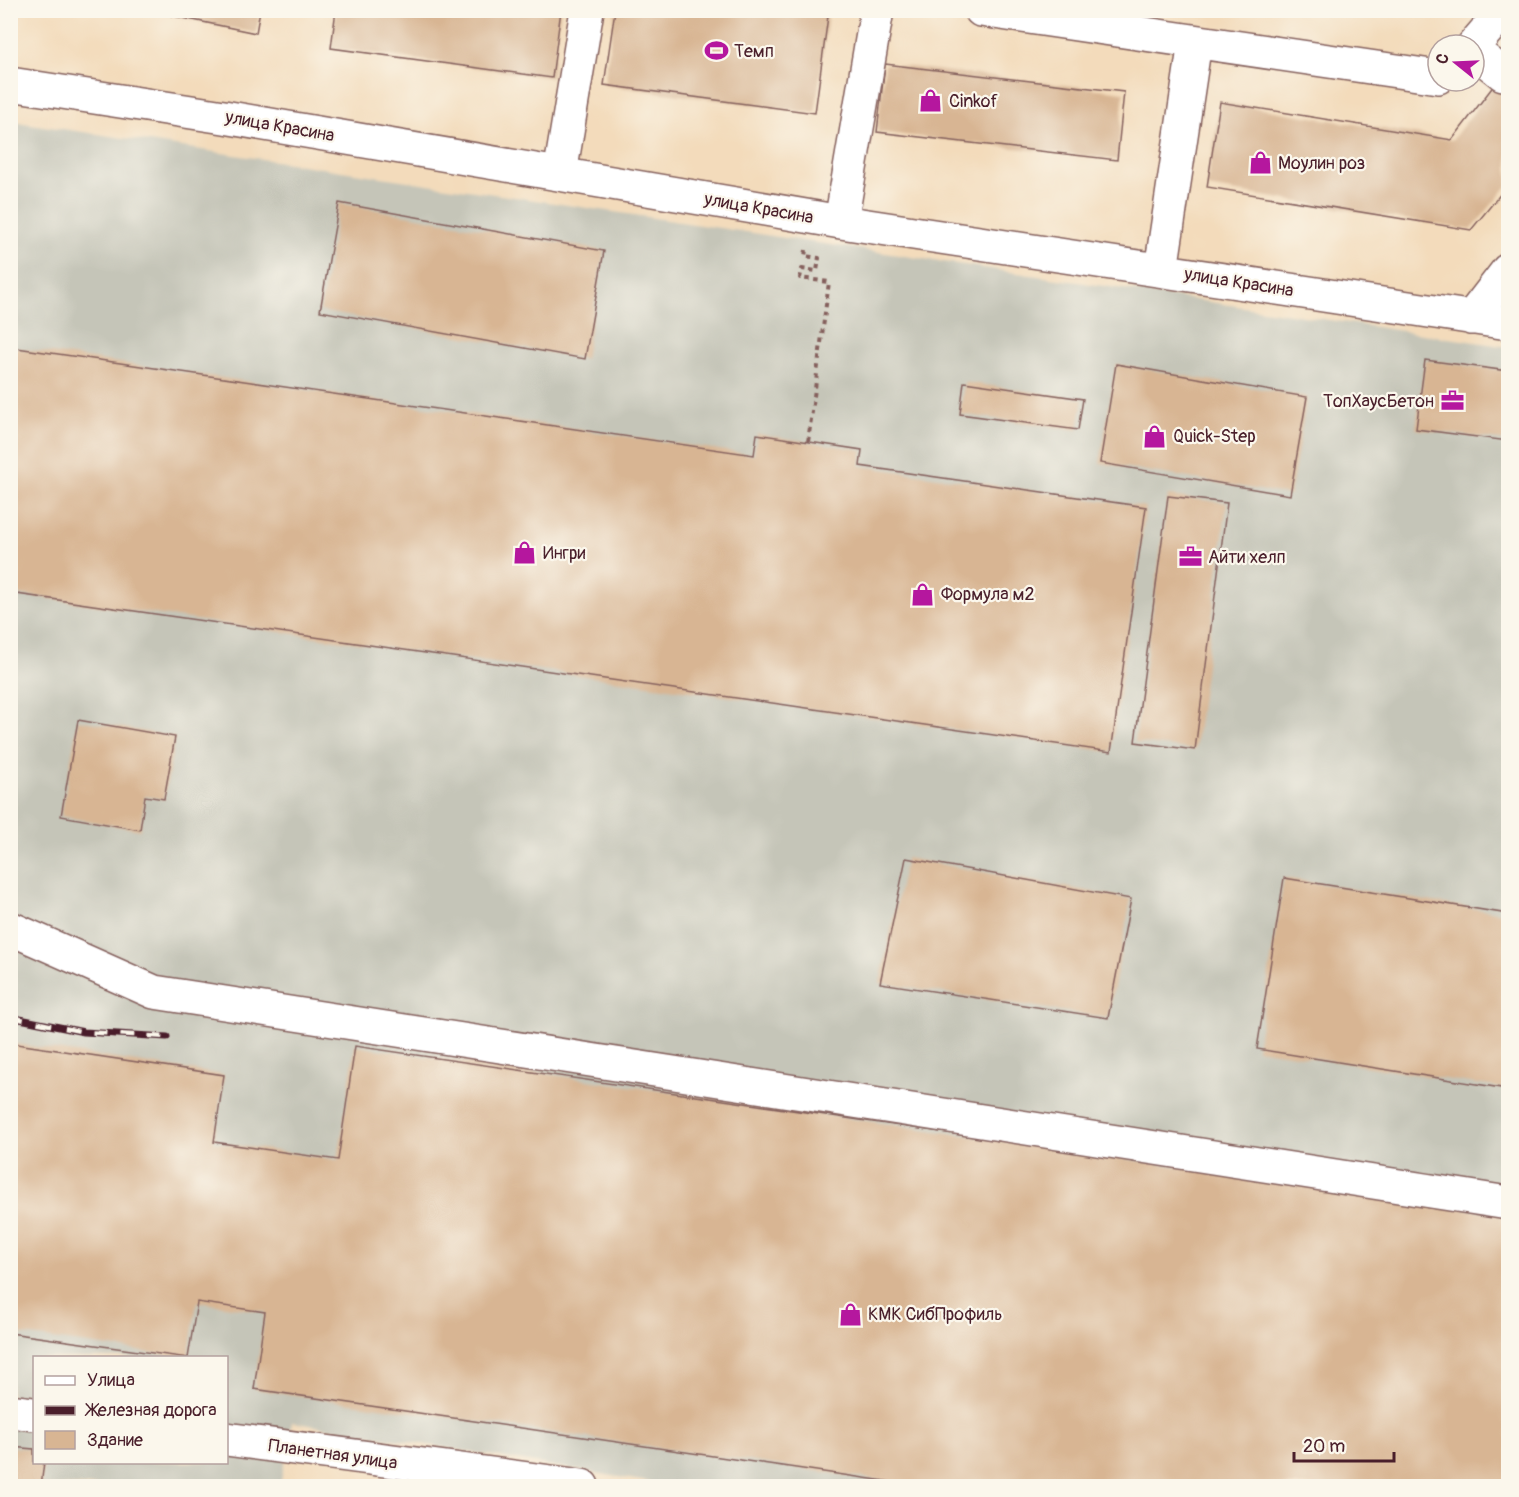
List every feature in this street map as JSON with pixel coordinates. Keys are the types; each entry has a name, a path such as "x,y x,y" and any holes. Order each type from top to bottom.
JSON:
{"street":[{"path":"560,174 587,10"},
{"path":"841,222 877,10"},
{"path":"981,10 1426,75"},
{"path":"1484,33 1504,10"},
{"path":"1161,270 1195,42"},
{"path":"1486,61 1503,74"},
{"name":"улица Красина","path":"10,84 841,222 1509,323"},
{"path":"1471,318 1509,270"},
{"path":"10,928 154,992 1509,1203"},
{"path":"10,1411 33,1414"},
{"name":"Планетная улица","path":"228,1440 582,1486"}],"path":[{"path":"805,256 819,258 817,271 802,269 800,279 829,282 808,442"}],"shaded area":[{"path":"10,121 1508,347 1508,1486 672,1486 292,1422 280,1486 11,1486"}],"building":[{"path":"145,10 260,10 256,33"},
{"path":"336,10 561,10 552,78 331,48"},
{"name":"Темп","path":"615,10 786,10 828,16 815,113 604,85"},
{"path":"885,64 1124,92 1117,160 877,132"},
{"path":"1508,67 1508,185 1471,230 1207,187 1220,102 1452,140"},
{"path":"339,203 604,251 585,359 320,311"},
{"path":"10,347 754,455 757,434 862,450 860,466 1146,507 1111,752 10,593"},
{"path":"1425,360 1508,371 1508,441 1416,429"},
{"path":"1116,364 1307,397 1290,495 1100,463"},
{"path":"964,382 1083,399 1078,430 960,414"},
{"path":"1168,496 1227,503 1195,750 1135,742"},
{"path":"78,720 175,737 164,799 145,796 140,830 61,816"},
{"path":"906,858 1131,899 1108,1018 880,983"},
{"path":"1284,878 1508,914 1508,1089 1257,1049"},
{"path":"10,1043 224,1075 214,1142 338,1160 355,1046 1508,1215 1508,1486 919,1486 254,1389 265,1312 197,1302 188,1356 174,1356 10,1333"},
{"path":"10,1447 33,1449 33,1464 44,1464 41,1486 10,1486"}],"railway":[{"path":"10,1017 84,1032 167,1037"}],"place":[{"name":"Темп","path":"716,51"},
{"name":"Cinkof","path":"931,101"},
{"name":"Моулин роз","path":"1260,163"},
{"name":"ТопХаусБетон","path":"1452,401"},
{"name":"Quick-Step","path":"1155,436"},
{"name":"Ингри","path":"525,553"},
{"name":"Айти хелп","path":"1190,557"},
{"name":"Формула м2","path":"923,594"},
{"name":"КМК СибПрофиль","path":"850,1314"}]}
